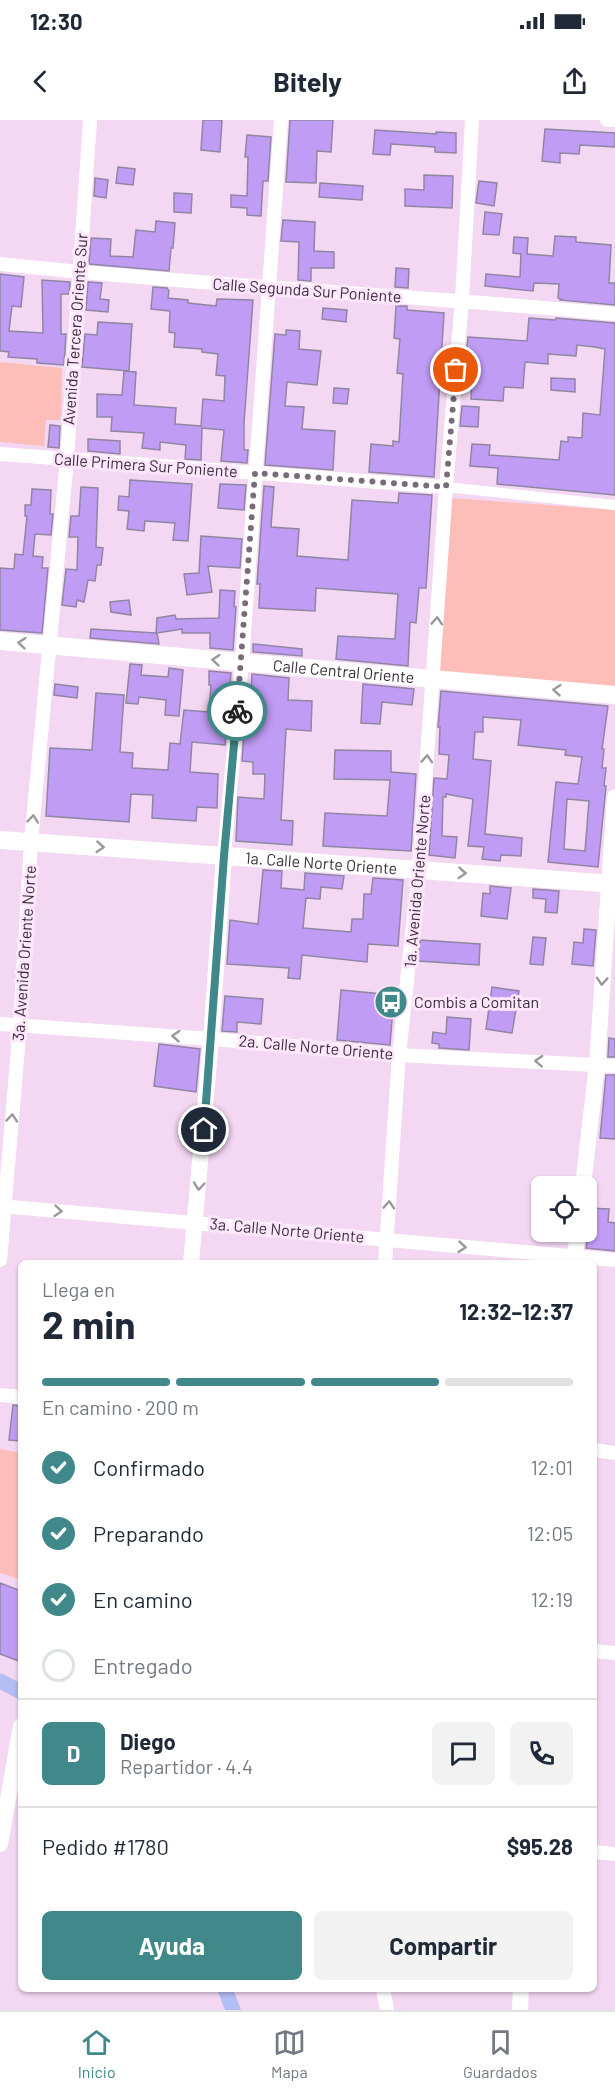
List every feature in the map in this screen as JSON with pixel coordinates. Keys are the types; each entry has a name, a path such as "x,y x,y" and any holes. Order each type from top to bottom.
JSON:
{"main road":[{"name":"Calle Central Oriente","path":"0,641 615,695"},
{"name":"1a. Calle Norte Oriente","path":"0,840 612,884"}],"street":[{"name":"Avenida Tercera Oriente Sur","path":"51,645 67,459 90,120"},
{"path":"191,1260 242,662 281,120"},
{"name":"1a. Avenida Oriente Norte","path":"385,1260 399,1055 419,870 446,487 462,300 472,120"},
{"path":"607,120 615,120"},
{"name":"Calle Segunda Sur Poniente","path":"0,264 79,273 462,300 615,314"},
{"name":"Calle Primera Sur Poniente","path":"0,454 446,487 615,505"},
{"name":"3a. Avenida Oriente Norte","path":"0,1260 2,1206 20,1025 31,842 51,645"},
{"path":"584,1176 597,1064 612,884 615,797"},
{"name":"2a. Calle Norte Oriente","path":"0,1024 211,1038 399,1055 615,1066"},
{"name":"3a. Calle Norte Oriente","path":"2,1206 387,1240 574,1260 615,1260"},
{"path":"574,1260 577,1242"},
{"path":"0,1395 18,1397"},
{"path":"597,1450 615,1453"},
{"path":"597,1651 615,1653"},
{"path":"0,1844 18,1739"},
{"path":"597,1852 615,1854"},
{"path":"384,1992 387,2010"},
{"path":"520,2010 521,1992"}],"shaded area":[{"path":"0,362 62,368 61,420 46,420 44,446 0,442"},
{"path":"451,498 615,510 615,687 438,673"},
{"path":"0,1449 18,1452 18,1579 0,1573"}],"building":[{"path":"203,120 222,120 220,152 201,150"},
{"path":"290,120 333,120 331,152 317,151 316,183 286,182"},
{"path":"545,129 615,133 615,147 580,145 579,154 560,153 560,163 542,161"},
{"path":"375,130 456,133 456,153 435,152 435,147 391,144 390,155 373,154"},
{"path":"247,135 271,137 268,181 263,181 261,216 247,215 247,208 231,207 231,195 247,196 248,157 245,157"},
{"path":"118,167 135,169 133,185 116,183"},
{"path":"424,175 453,176 452,208 405,206 405,189 424,190"},
{"path":"95,178 108,180 106,198 94,196"},
{"path":"479,181 497,183 494,206 476,203"},
{"path":"320,183 363,186 362,200 319,197"},
{"path":"174,193 192,194 191,213 174,212"},
{"path":"485,212 502,214 499,235 483,234"},
{"path":"283,220 315,222 314,251 334,252 334,268 311,268 311,281 298,280 299,242 281,241"},
{"path":"156,221 175,223 169,271 89,264 91,238 111,239 110,256 133,257 136,230 155,232"},
{"path":"555,236 576,237 576,242 611,245 609,283 615,283 615,305 560,300 558,298 559,284 534,283 533,291 485,286 486,274 520,277 521,254 513,253 514,237 528,238 527,254 553,256"},
{"path":"396,268 409,269 408,288 395,287"},
{"path":"0,274 24,277 21,307 12,306 9,331 43,333 42,280 70,282 69,294 61,294 61,334 66,334 64,365 37,363 37,359 8,357 9,352 0,351"},
{"path":"88,282 102,283 100,299 109,300 108,312 86,310"},
{"path":"153,287 167,288 168,298 188,300 188,303 216,306 217,299 253,300 244,423 244,450 248,450 247,463 221,461 224,430 202,428 201,460 185,459 186,445 160,442 160,450 142,448 144,433 111,431 112,417 97,417 97,394 122,395 124,371 136,372 134,405 176,408 175,424 201,426 203,399 224,401 225,376 216,375 218,354 202,352 202,349 174,347 175,333 169,332 170,311 151,309"},
{"path":"396,306 407,306 407,310 444,313 434,477 369,472 371,444 393,446 393,441 399,442 403,374 397,373 400,339 394,338"},
{"path":"323,308 347,310 346,322 322,319"},
{"path":"529,318 615,323 615,495 497,484 498,468 470,466 472,444 490,445 489,455 559,460 561,441 568,442 568,437 582,438 583,413 600,415 605,349 595,347 577,345 576,356 548,354 548,364 525,362 523,388 504,387 503,401 471,399 473,356 466,356 468,337 527,341"},
{"path":"98,322 132,324 129,371 82,367 85,334 97,335"},
{"path":"286,330 300,331 299,349 321,351 317,385 287,382 285,406 304,407 302,429 335,431 333,470 265,465 275,334 286,335"},
{"path":"551,378 575,379 575,392 551,390"},
{"path":"334,388 349,389 347,404 333,403"},
{"path":"462,406 479,407 478,427 460,426"},
{"path":"50,425 60,426 59,448 48,447"},
{"path":"88,439 120,441 120,454 88,451"},
{"path":"130,480 192,484 188,541 173,540 175,523 145,521 144,531 127,529 129,511 118,510 119,496 129,497"},
{"path":"220,484 246,485 244,510 218,508"},
{"path":"264,486 274,487 271,527 299,529 297,556 348,560 352,500 398,503 399,493 432,495 426,588 419,588 416,623 410,622 408,666 336,659 338,636 395,639 398,594 316,588 315,611 259,608 260,584 257,584"},
{"path":"81,487 98,488 96,547 103,548 101,565 97,565 95,581 88,580 84,602 77,600 76,607 62,605 66,569 77,570 78,537 69,537 71,516 79,516"},
{"path":"32,489 51,490 50,514 53,514 51,535 35,534 33,556 43,557 42,568 48,568 42,633 0,630 0,568 14,569 15,554 23,555 27,516 25,516 25,505 31,505"},
{"path":"201,536 242,539 240,568 208,566 212,592 187,595 184,574 199,573"},
{"path":"220,590 235,591 233,650 210,648 210,633 182,633 182,629 157,633 159,644 90,638 91,629 156,633 157,618 175,615 176,619 219,618"},
{"path":"129,600 131,615 111,612 110,602"},
{"path":"253,644 302,649 302,656 253,652"},
{"path":"130,664 142,665 141,675 168,677 169,668 183,670 179,716 165,715 166,700 139,697 138,704 126,703"},
{"path":"209,671 231,673 225,745 192,742 190,772 218,774 217,808 197,807 196,821 152,818 153,795 131,794 129,822 46,816 50,748 92,750 96,693 124,695 120,752 133,753 132,768 168,770 170,743 180,744 184,710 209,712 211,685 209,685"},
{"path":"252,674 289,678 288,700 312,701 311,731 286,729 281,820 293,821 292,845 236,841 238,797 264,799 265,774 253,774 253,762 242,761 244,733 249,733"},
{"path":"55,684 78,687 77,698 54,695"},
{"path":"363,684 414,689 412,705 382,702 380,724 361,723"},
{"path":"441,691 608,706 602,749 604,749 602,768 606,768 604,786 606,786 598,867 548,862 556,782 578,784 582,757 565,755 566,750 518,745 521,720 483,717 483,732 475,732 473,759 491,761 485,834 522,838 521,856 501,855 500,861 482,859 484,847 468,846 473,799 446,794 446,797 443,797 442,836 457,837 455,858 429,855 434,778 447,779 449,755 439,754 440,727 438,727","holes":["567,799 589,801 585,851 564,849"]},
{"path":"335,750 391,751 391,772 416,774 411,851 323,846 325,813 387,816 390,780 334,779"},
{"path":"263,870 282,871 281,888 304,890 305,873 344,876 342,889 321,887 320,899 306,898 303,928 351,932 352,919 363,919 364,894 371,894 373,878 403,880 398,946 368,944 367,962 302,955 300,979 288,978 289,968 227,964 230,920 258,924"},
{"path":"490,886 511,888 507,919 481,916 483,893 490,894"},
{"path":"533,889 559,891 557,913 545,912 546,899 533,898"},
{"path":"584,929 596,930 593,966 572,964 574,942 583,943"},
{"path":"533,937 546,938 543,965 530,964"},
{"path":"420,940 480,944 479,965 418,961"},
{"path":"492,987 519,991 512,1033 486,1029"},
{"path":"341,990 394,995 390,1045 337,1040"},
{"path":"225,996 263,999 261,1024 237,1022 237,1032 222,1031"},
{"path":"447,1017 471,1019 469,1050 439,1048 439,1044 432,1043 433,1032 446,1034"},
{"path":"609,1038 615,1039 615,1057 608,1057"},
{"path":"159,1044 200,1049 196,1092 154,1086"},
{"path":"606,1075 615,1075 615,1139 600,1138"},
{"path":"597,1208 609,1209 608,1222 615,1223 615,1251 586,1248 587,1242 597,1242"},
{"path":"13,1405 18,1406 18,1441 9,1440"},
{"path":"0,1583 18,1590 18,1661 0,1654"}],"waterway":[{"path":"0,1681 18,1690"},
{"path":"226,1992 233,2010"}],"way so far":[{"path":"237,711 255,473 446,487 456,370"}],"place":[{"name":"Combis a Comitan","path":"391,1002"}],"route":[{"path":"204,1130 237,711"}]}
